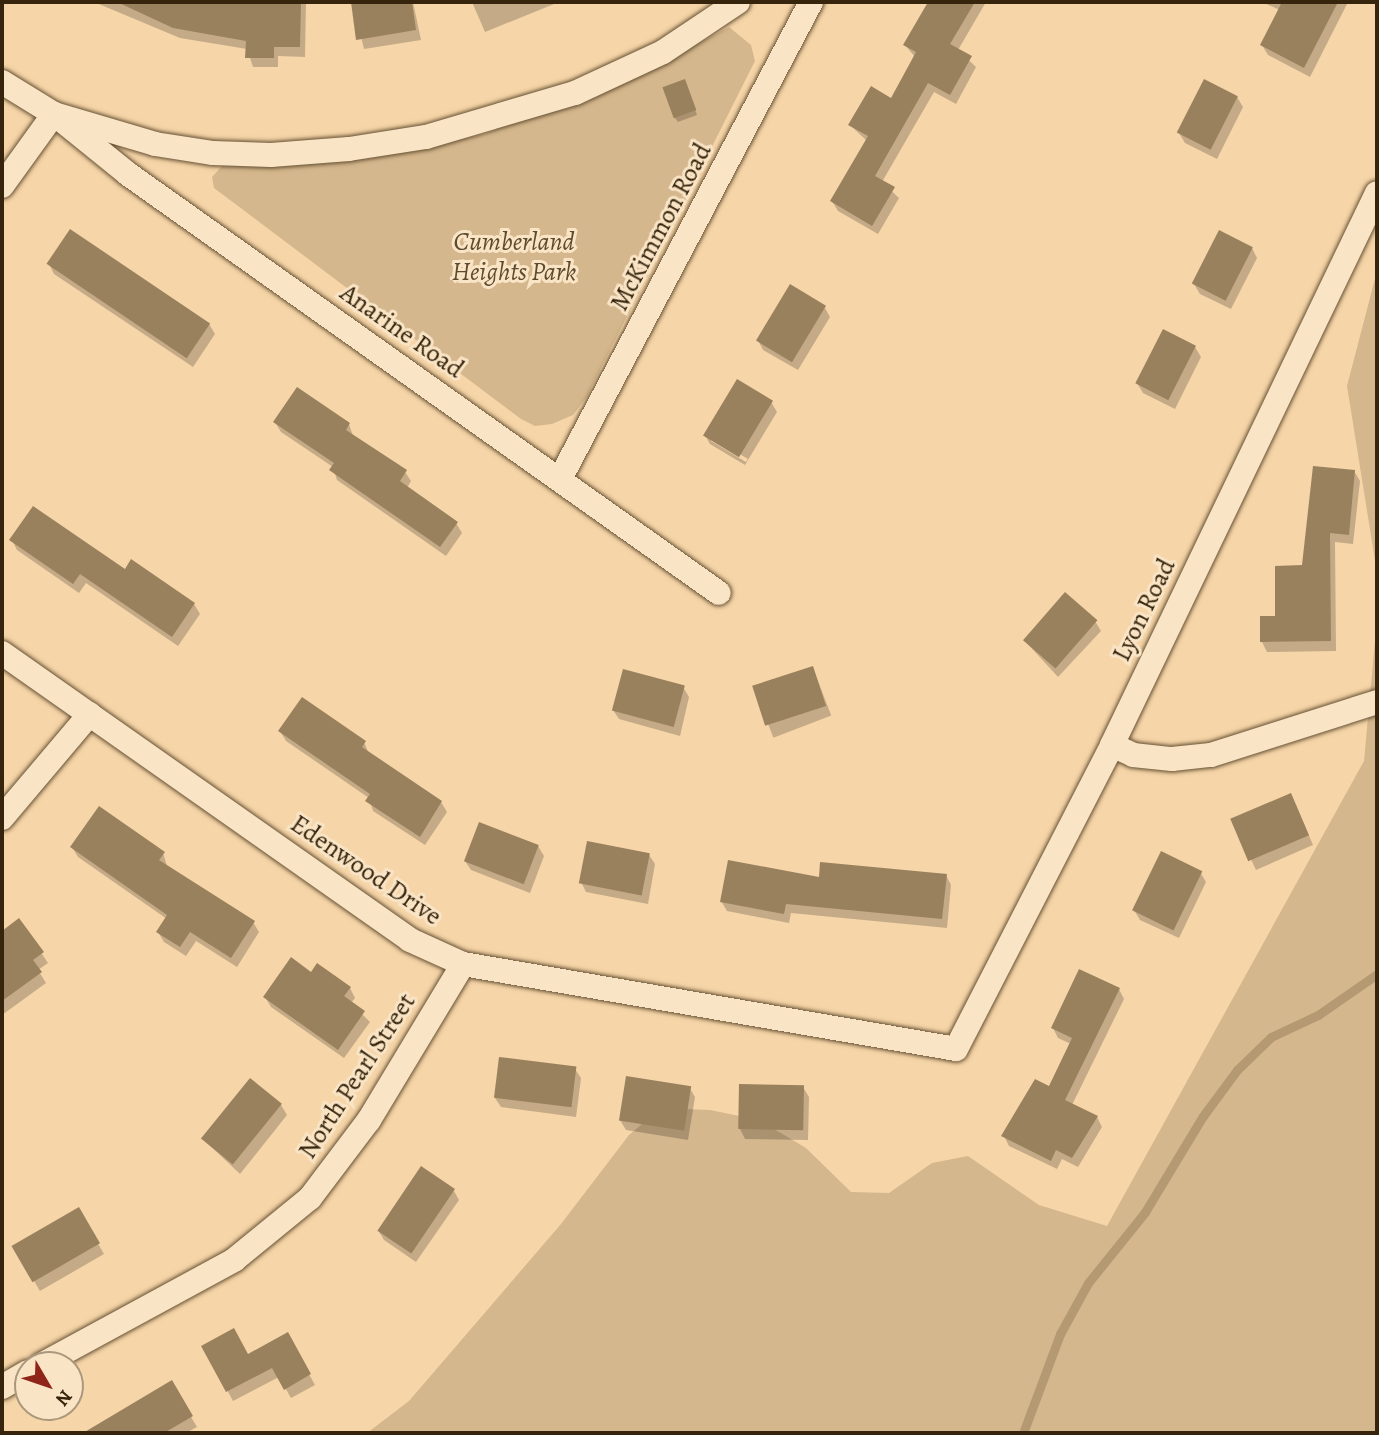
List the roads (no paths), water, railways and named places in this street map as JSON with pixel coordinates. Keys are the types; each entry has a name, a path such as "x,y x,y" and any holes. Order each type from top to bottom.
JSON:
{"street":[{"name":"Anarine Road","path":"54,114 155,144 213,153 310,152 426,137 575,93 663,52 738,2"},
{"name":"McKimmon Road","path":"560,479 811,2"},
{"name":"Anarine Road","path":"2,82 54,114 128,174 719,593"},
{"path":"2,186 54,114"},
{"name":"Lyon Road","path":"956,1049 1112,746 1377,193"},
{"name":"Edenwood Drive","path":"2,653 410,940 463,964 956,1049"},
{"path":"1112,746 1133,755 1172,759 1211,755 1377,702"},
{"path":"2,818 90,714"},
{"name":"North Pearl Street","path":"67,1351 234,1260 310,1198 369,1120 463,964"}],"waterway":[{"path":"1023,1433 1060,1334 1088,1283 1145,1212 1203,1116 1237,1070 1271,1037 1318,1015 1377,974"}],"park label":[{"name":"Cumberland Heights Park","path":"514,257"}]}
